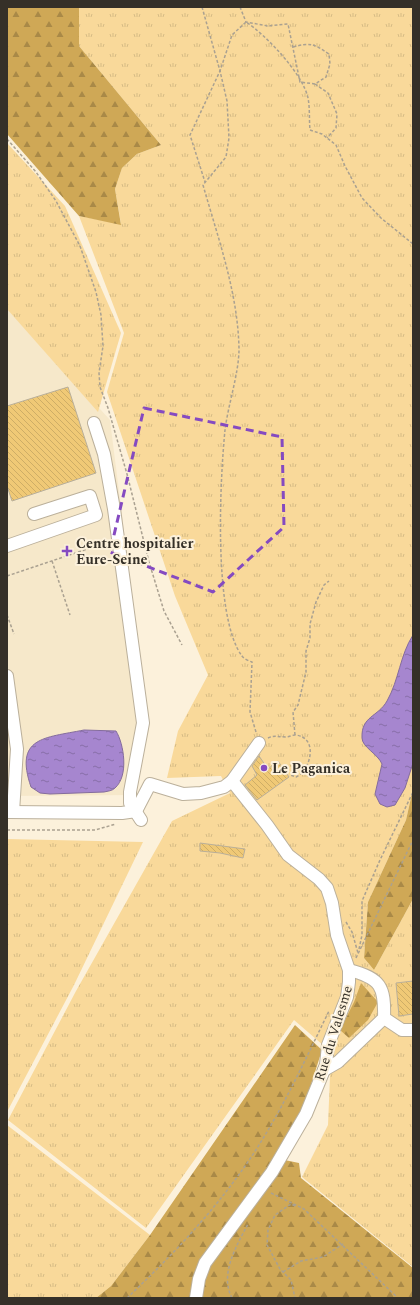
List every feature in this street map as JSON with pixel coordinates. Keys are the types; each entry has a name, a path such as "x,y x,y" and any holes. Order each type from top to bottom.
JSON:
{"street":[{"path":"94,423 104,454 114,509 143,723 130,792 130,803 139,815"},
{"path":"9,544 96,515 90,496 34,514"},
{"path":"7,676 10,708 17,749 17,775 10,812 122,813 139,815"},
{"path":"139,815 150,784 173,793 183,794 201,794 224,787 232,781 259,743"},
{"name":"Rue du Valesme","path":"196,1298 199,1279 205,1263 259,1190 300,1126 324,1070 328,1046 347,997 349,970 337,935 332,903 327,888 319,879 284,851 267,825 232,781"},
{"path":"324,1070 338,1062 384,1018 385,998 379,984 376,980 349,970"},
{"path":"384,1018 402,1030 413,1030"}],"path":[{"path":"202,7 227,101 229,138 226,157 203,185 227,274 236,316 239,351 225,429 222,495 222,572 229,628 243,657 252,662 250,712 259,743 271,737 287,737 295,735 305,739 310,747 310,761 301,775 296,777 290,775"},
{"path":"240,7 246,22 260,31 280,52 300,82 308,97 310,130 327,138 336,145 362,198 382,218 413,244"},
{"path":"206,182 190,135 220,71 232,35 246,22"},
{"path":"246,22 268,26 288,24 300,82"},
{"path":"293,47 304,44 314,44 329,54 330,64 326,77 315,84"},
{"path":"300,82 315,84 328,93 337,114 336,128 327,138"},
{"path":"7,139 36,172 56,201 80,246 96,292 101,315 103,346 99,373 100,387 108,408 127,474 149,562 164,611 182,645"},
{"path":"7,576 110,541"},
{"path":"52,561 70,615"},
{"path":"295,735 293,712 298,705 306,672 306,651 310,638 310,624 316,602 324,585 328,581"},
{"path":"7,615 14,634"},
{"path":"358,953 362,935 362,901 413,792"},
{"path":"7,830 95,830 112,827 120,821 122,813"},
{"path":"349,970 413,840"},
{"path":"127,1298 163,1264 195,1229 231,1185 259,1146 283,1104 332,1006"},
{"path":"259,1190 266,1191 304,1209 343,1244 398,1298"},
{"path":"295,1298 291,1280 283,1272 267,1245 268,1230 275,1215 291,1204 304,1209"},
{"path":"232,1298 228,1290 227,1278 231,1261 250,1220"},
{"path":"283,1272 301,1261 323,1257 343,1244"}],"highlighted area":[{"path":"144,408 282,437 284,527 213,592 110,552"}],"shaded area":[{"name":"Centre hospitalier Eure-Seine","path":"7,307 110,420 149,730 134,795 7,796"}],"green space":[{"path":"7,7 79,7 79,46 161,145 137,154 122,168 115,189 121,225 79,216 7,134"},
{"path":"79,7 413,7 413,789 406,820 368,902 364,958 374,970 413,899 413,1267 302,1177 328,1125 331,1052 294,1020 146,1228 8,1120 76,991 172,821 230,793 221,776 167,778 178,731 208,675 175,596 107,392 124,333 79,216 121,224 115,189 122,168 137,154 161,145 79,46"},
{"path":"7,143 65,206 121,333 98,412 7,309"},
{"path":"413,789 413,899 374,970 364,958 368,902 406,820"},
{"path":"7,839 143,842 74,985 7,1112"},
{"path":"361,983 378,1002 368,1020 349,1038 340,1030 354,1002"},
{"path":"295,1025 322,1050 303,1110 275,1158 299,1163 301,1178 413,1268 413,1298 96,1298 111,1286 150,1235"},
{"path":"7,1125 150,1235 111,1286 96,1298 7,1298"}],"water":[{"path":"413,635 413,763 405,788 395,805 387,807 380,804 375,794 382,764 380,760 367,748 362,738 362,731 367,721 387,701 405,651"},
{"path":"84,730 116,731 123,752 124,768 119,783 115,788 104,792 50,794 40,793 31,787 27,771 26,758 30,749 36,743 45,738"}],"building":[{"path":"68,387 96,473 12,501 7,486 7,406"},
{"path":"259,756 268,769 278,761 289,777 257,800 245,785 257,775 252,766"},
{"path":"200,843 245,849 243,858 220,853 200,851"},
{"path":"413,981 413,1014 399,1016 396,983"}],"place":[{"name":"Centre hospitalier Eure-Seine","path":"67,551"},
{"name":"Le Paganica","path":"264,768"}]}
